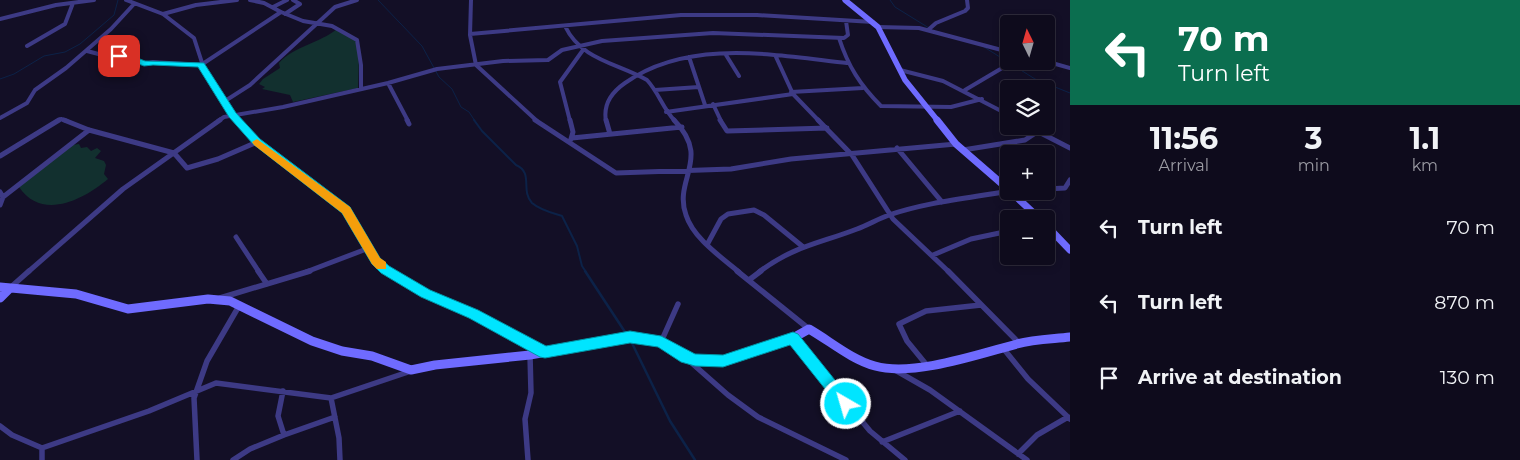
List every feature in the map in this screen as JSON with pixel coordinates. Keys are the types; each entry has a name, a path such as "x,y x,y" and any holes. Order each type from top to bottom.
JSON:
{"street":[{"path":"0,19 73,2 94,0"},
{"path":"126,0 163,14 194,38 201,65 212,86 225,101 232,115 257,142 346,210 376,261 404,282 473,314 545,352"},
{"path":"163,14 196,5 238,0"},
{"path":"250,0 273,8 294,19 332,26 357,40 361,65 361,89"},
{"path":"273,8 287,0"},
{"path":"87,51 106,56 130,57 144,64 153,62 201,65 300,4 294,0"},
{"path":"225,101 250,86 336,6 357,0"},
{"path":"471,0 470,34 476,65 530,117 570,139 616,173 731,169 792,159 956,144"},
{"path":"845,0 876,24 900,70 923,105 956,144 1000,183"},
{"path":"928,30 936,23 965,11 968,8 967,0"},
{"path":"27,46 65,24 73,2"},
{"path":"0,118 25,104 35,90 87,51 118,23 134,4"},
{"path":"470,34 681,15 757,15 901,26 928,30 1000,50"},
{"path":"0,298 4,288 123,189 219,119 232,115 263,112 388,83 435,69 503,61 548,60 562,50 577,46 683,34 758,34 839,38 848,35 846,21"},
{"path":"565,26 568,38 577,46 633,74 655,90 666,112 682,127 689,141 692,170 685,192 685,215 688,222 749,280 809,329 858,359 880,368 894,370 925,364 958,361 1019,343 1070,337"},
{"path":"839,38 847,63 863,88 875,101 885,108 923,105 951,107 982,99"},
{"path":"570,139 573,132 560,82 583,50"},
{"path":"610,134 605,109 616,91 633,74 654,65 689,57 726,55 847,63"},
{"path":"726,55 739,76"},
{"path":"689,57 705,106"},
{"path":"776,57 792,93 852,155 890,214 1019,343"},
{"path":"1055,64 1070,68"},
{"path":"900,70 931,76 965,90 1000,110"},
{"path":"965,90 1002,70"},
{"path":"388,83 409,124"},
{"path":"655,90 699,87"},
{"path":"666,112 792,93 863,88"},
{"path":"713,104 725,130 827,128"},
{"path":"0,156 58,119 64,119 89,130 174,153 188,168 231,154 257,142"},
{"path":"570,139 682,127"},
{"path":"0,205 1,195 89,130"},
{"path":"963,150 1025,140 1032,135"},
{"path":"1043,135 1070,148"},
{"path":"897,148 942,202"},
{"path":"1055,189 1068,189 1070,180"},
{"path":"749,280 779,256 802,246 857,229 890,214 942,202 1000,192"},
{"path":"1019,200 1030,210"},
{"path":"708,243 721,219 728,214 754,210 771,220 802,246"},
{"path":"933,255 970,239 1000,233"},
{"path":"1055,235 1070,250"},
{"path":"236,237 267,284"},
{"path":"4,288 54,290 76,294 128,309 217,298 313,270 369,248"},
{"path":"217,298 239,306 312,340 342,351 372,356 411,370"},
{"path":"661,342 678,304"},
{"path":"925,364 901,331 899,324 926,311 981,305"},
{"path":"197,460 194,424 196,391 208,357 239,306"},
{"path":"686,358 723,361 793,338 809,329"},
{"path":"0,426 12,435 42,448 149,411 216,383 331,398 365,388 411,370 530,355 626,337 661,342 686,358 728,395 758,417 846,460"},
{"path":"793,338 846,404 882,442 904,460"},
{"path":"1003,348 1028,379 1069,418 1037,435 1018,454"},
{"path":"528,460 525,419 531,393 530,355"},
{"path":"894,370 960,412 1027,460"},
{"path":"283,392 278,416 284,435"},
{"path":"331,398 340,460"},
{"path":"882,442 960,412"},
{"path":"233,460 250,449 335,417"},
{"path":"42,448 42,460"}],"green space":[{"path":"337,29 356,40 359,55 358,88 293,102 290,95 262,89 265,87 259,84 263,79 280,68 279,63 285,57"},
{"path":"79,144 81,148 87,147 91,151 97,148 101,151 95,158 104,161 106,165 104,174 108,179 98,187 75,200 51,205 39,203 28,197 19,187 72,145"}],"waterway":[{"path":"0,79 14,74 44,56 65,52 80,44 114,15 118,0"},
{"path":"378,0 422,46 439,77 452,89 461,107 469,112 475,121"},
{"path":"890,0 895,7 929,28"},
{"path":"984,47 1035,79 1070,93"},
{"path":"474,120 482,131 524,172 527,193 532,203 542,209 562,216 577,246 582,266 586,272"},
{"path":"585,271 627,335"},
{"path":"630,339 670,421 695,460"}],"slow traffic":[{"path":"257,142 346,210 376,261 381,266"}],"route":[{"path":"119,56 130,57 144,64 153,62 201,65 212,86 225,101 232,115 257,142 346,210 376,261 385,269 425,293 473,314 545,352 630,337 661,342 686,358 723,361 793,338 846,404"}]}
